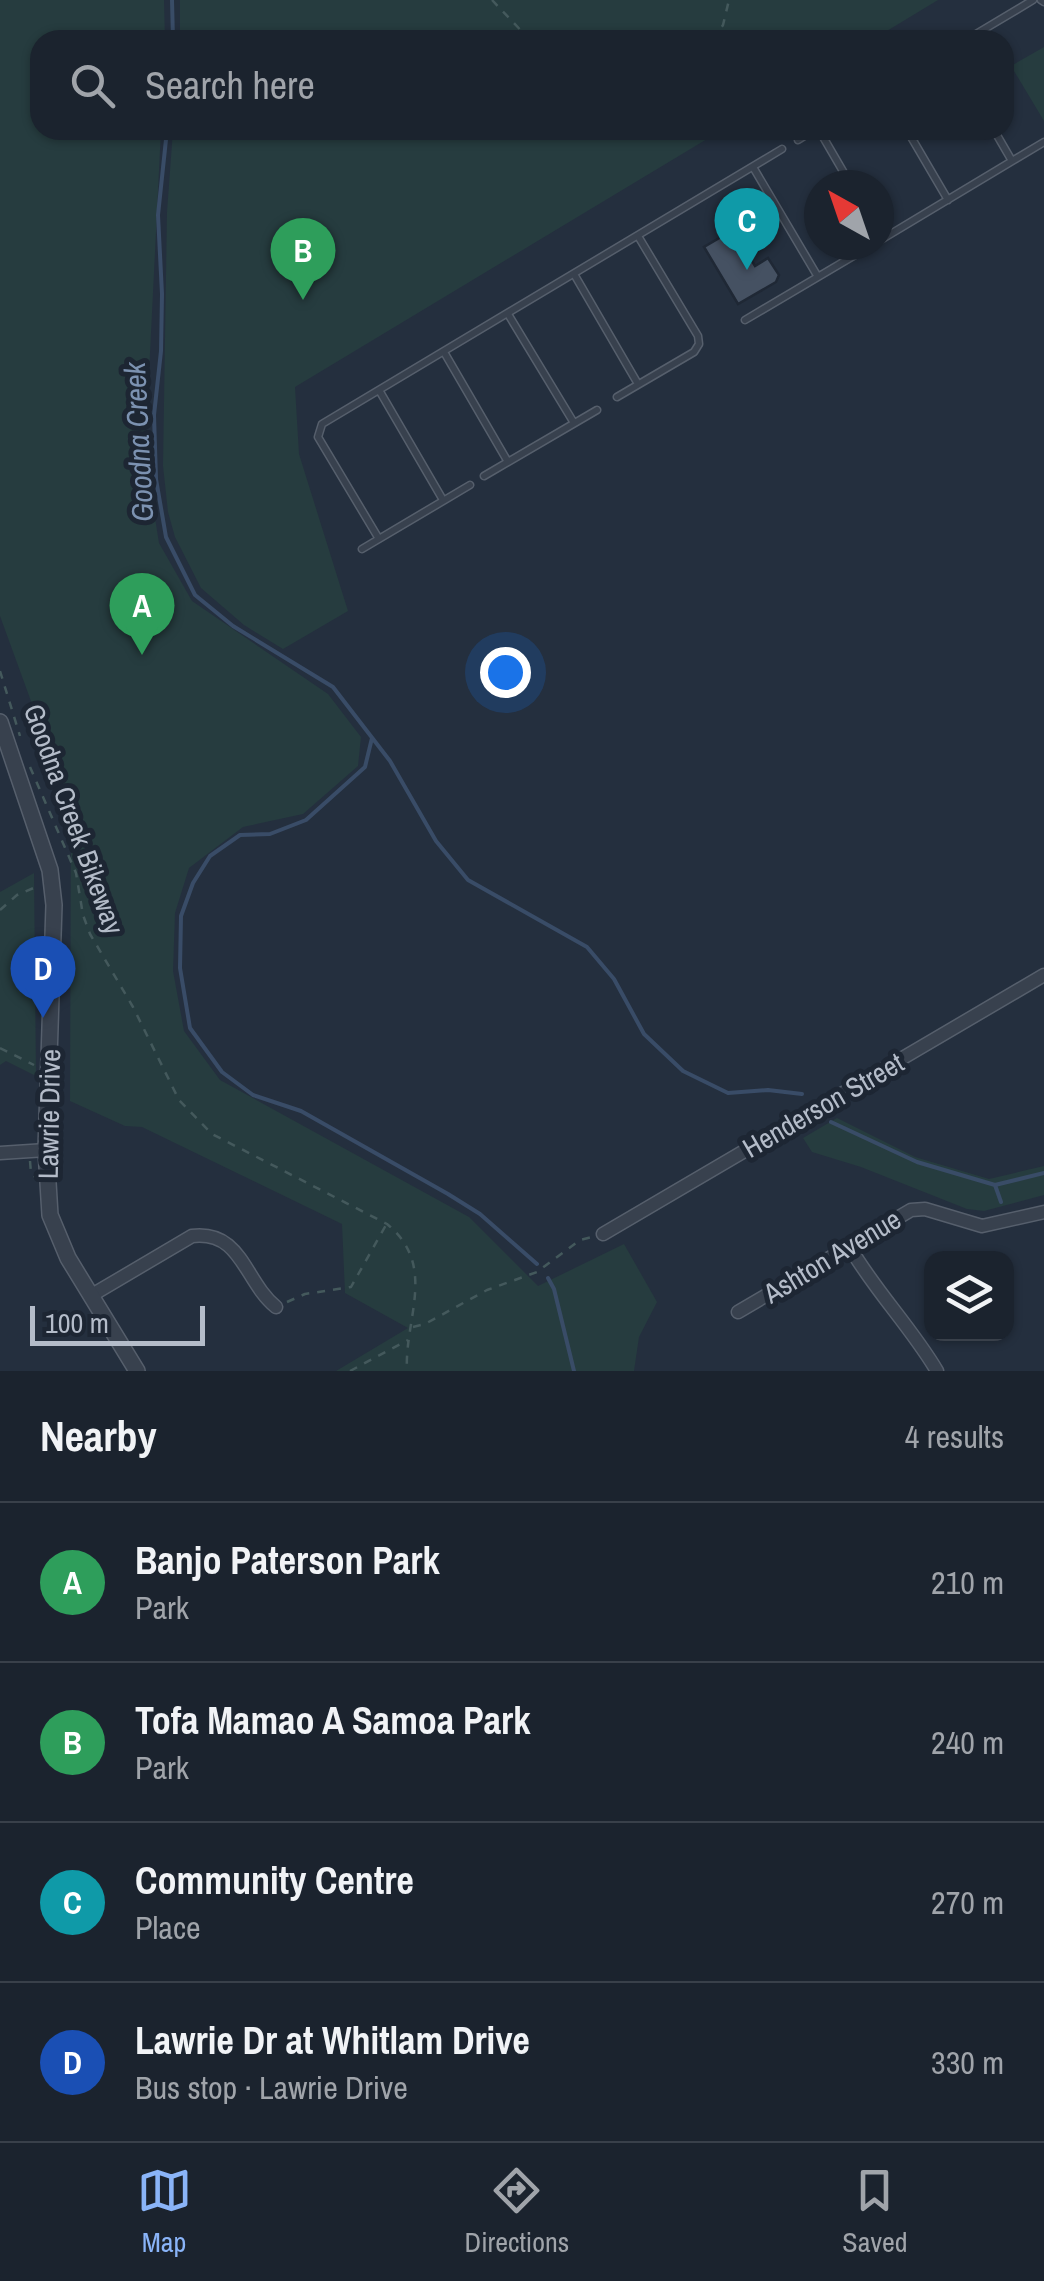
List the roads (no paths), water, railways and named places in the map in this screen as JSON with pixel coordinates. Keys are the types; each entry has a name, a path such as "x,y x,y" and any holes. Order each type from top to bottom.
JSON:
{"street":[{"name":"Lawrie Drive","path":"0,722 51,880 54,935 46,1150 50,1215 68,1258 137,1371"},
{"name":"Henderson Street","path":"603,1234 1044,974"},
{"path":"0,1153 46,1150"},
{"name":"Ashton Avenue","path":"738,1312 911,1210 924,1209 982,1226 1044,1212"},
{"path":"92,1295 192,1236 210,1234 221,1238 238,1255 263,1296 276,1307"},
{"path":"849,1246 871,1284 937,1371"}],"lane":[{"path":"983,30 1033,0"},
{"path":"823,140 842,170"},
{"path":"912,140 948,200"},
{"path":"1000,140 1012,161"},
{"path":"894,229 1044,142"},
{"path":"379,539 318,434 322,424 782,149"},
{"path":"753,167 818,277"},
{"path":"617,397 694,352 699,344 698,336 638,236"},
{"path":"745,320 847,260"},
{"path":"574,274 638,384"},
{"path":"508,314 574,423"},
{"path":"444,352 508,462"},
{"path":"379,390 444,500"},
{"path":"484,476 596,410"},
{"path":"362,550 470,485"}],"waterway":[{"name":"Goodna Creek","path":"172,0 173,30"},
{"name":"Goodna Creek","path":"166,140 158,215 162,294 154,415 156,479 166,537 195,595 233,626 333,687 390,761 436,841 468,880 587,947 614,979 644,1034 683,1071 728,1093 768,1090 802,1094"},
{"name":"Goodna Creek","path":"372,738 365,767 306,820 270,834 240,835 210,856 193,883 181,916 180,968 190,1028 222,1072 253,1095 301,1111 448,1194 480,1214 537,1264"},
{"path":"831,1122 917,1162 995,1185 1044,1173"},
{"path":"995,1185 1001,1202"},
{"name":"Goodna Creek","path":"548,1278 574,1371"}],"place":[{"name":"Community Centre","path":"747,270"},
{"name":"Tofa Mamao A Samoa Park","path":"303,300"},
{"name":"Banjo Paterson Park","path":"142,655"},
{"name":"Lawrie Dr at Whitlam Drive","path":"43,1018"}]}
